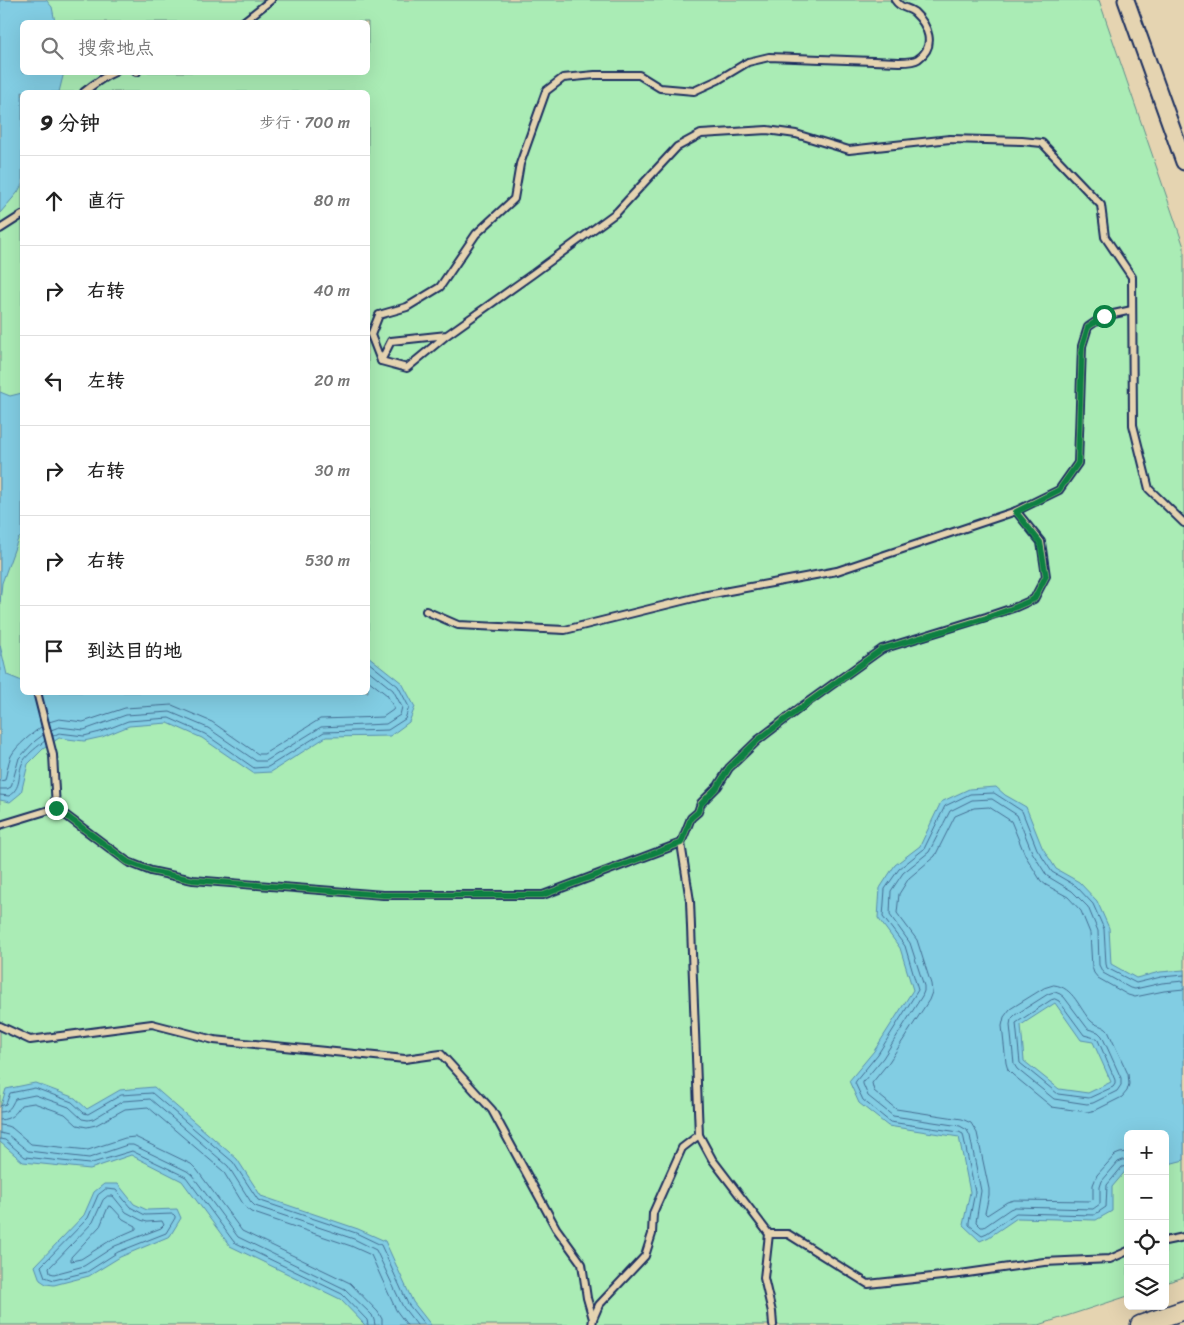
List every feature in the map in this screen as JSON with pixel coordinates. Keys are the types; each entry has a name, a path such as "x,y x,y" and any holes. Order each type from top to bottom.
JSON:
{"main road":[{"path":"1140,1325 1184,1310"}],"street":[{"path":"1126,0 1184,162"}],"lane":[{"path":"246,20 271,0"},
{"path":"381,361 372,335 379,315 407,307 440,287 476,234 514,199 520,164 546,91 563,78 595,75 639,75 660,88 694,90 718,80 748,62 769,57 899,62 917,60 928,47 929,32 923,20 912,10 899,6 895,0"},
{"path":"86,90 106,75"},
{"path":"381,361 407,368 447,335 617,212 678,147 700,134 767,130 796,134 849,150 950,139 1042,143 1101,205 1105,237 1132,278 1133,425 1149,489 1184,523"},
{"path":"0,229 20,216"},
{"path":"426,611 458,625 565,630 702,596 837,571 1016,512 1059,490 1078,463 1082,346 1088,327 1104,316 1132,310"},
{"path":"381,361 391,341 447,335"},
{"path":"773,1325 764,1278 770,1234 712,1159 699,1135 690,901 681,843 691,818 698,812 701,804 718,786 729,768 758,740 882,649 986,618 1034,599 1046,576 1040,542 1016,512"},
{"path":"38,695 52,754 56,808 128,862 151,871 193,880 383,895 543,895 681,843"},
{"path":"0,824 56,808"},
{"path":"0,1026 30,1040 152,1024 214,1040 405,1059 441,1054 492,1110 556,1228 582,1264 592,1322"},
{"path":"592,1322 599,1305 645,1256 652,1234 653,1213 682,1148 699,1135"},
{"path":"770,1234 788,1234 868,1284 1044,1262 1110,1259 1124,1253"},
{"path":"1169,1240 1184,1237"}],"green space":[{"path":"0,0 1099,0 1184,247 1184,1277 1169,1282 1169,1130 1124,1130 1124,1297 1039,1325 0,1325"}],"water":[{"path":"0,0 46,0 52,7 55,20 20,20 20,75 63,76 60,90 20,90 20,188 0,213"},
{"path":"0,392 10,396 20,394 20,538 2,583 0,602"},
{"path":"0,645 7,675 20,680 20,695 370,695 370,658 402,683 415,707 409,722 390,736 326,737 271,772 253,773 202,738 168,723 129,726 102,737 84,741 59,738 43,749 28,764 21,793 10,802 0,800"},
{"path":"996,787 1005,795 1026,807 1042,847 1056,869 1079,882 1097,901 1109,928 1111,964 1136,978 1160,972 1184,970 1184,1160 1169,1164 1169,1130 1124,1130 1124,1173 1112,1187 1112,1211 1096,1220 1017,1218 980,1241 963,1225 970,1192 959,1137 888,1126 859,1103 849,1081 874,1051 913,990 900,948 878,918 880,888 895,865 920,846 941,802 969,789","holes":["1055,1003 1081,1040 1093,1042 1111,1082 1088,1093 1059,1089 1024,1061 1021,1025"]},
{"path":"35,1083 75,1098 87,1109 120,1090 154,1087 237,1159 261,1196 358,1229 385,1241 413,1302 431,1325 365,1325 340,1299 230,1246 182,1181 131,1155 90,1169 23,1162 0,1142 0,1109 6,1089"},
{"path":"104,1184 118,1184 134,1204 147,1210 177,1209 181,1218 170,1236 120,1257 89,1276 54,1285 46,1284 40,1280 35,1266 84,1215 94,1192"}],"route":[{"path":"56,808 128,862 151,871 193,880 383,895 543,895 681,843 691,818 698,812 701,804 718,786 729,768 758,740 882,649 986,618 1034,599 1046,576 1040,542 1016,512 1059,490 1078,463 1082,346 1088,327 1104,316"}]}
